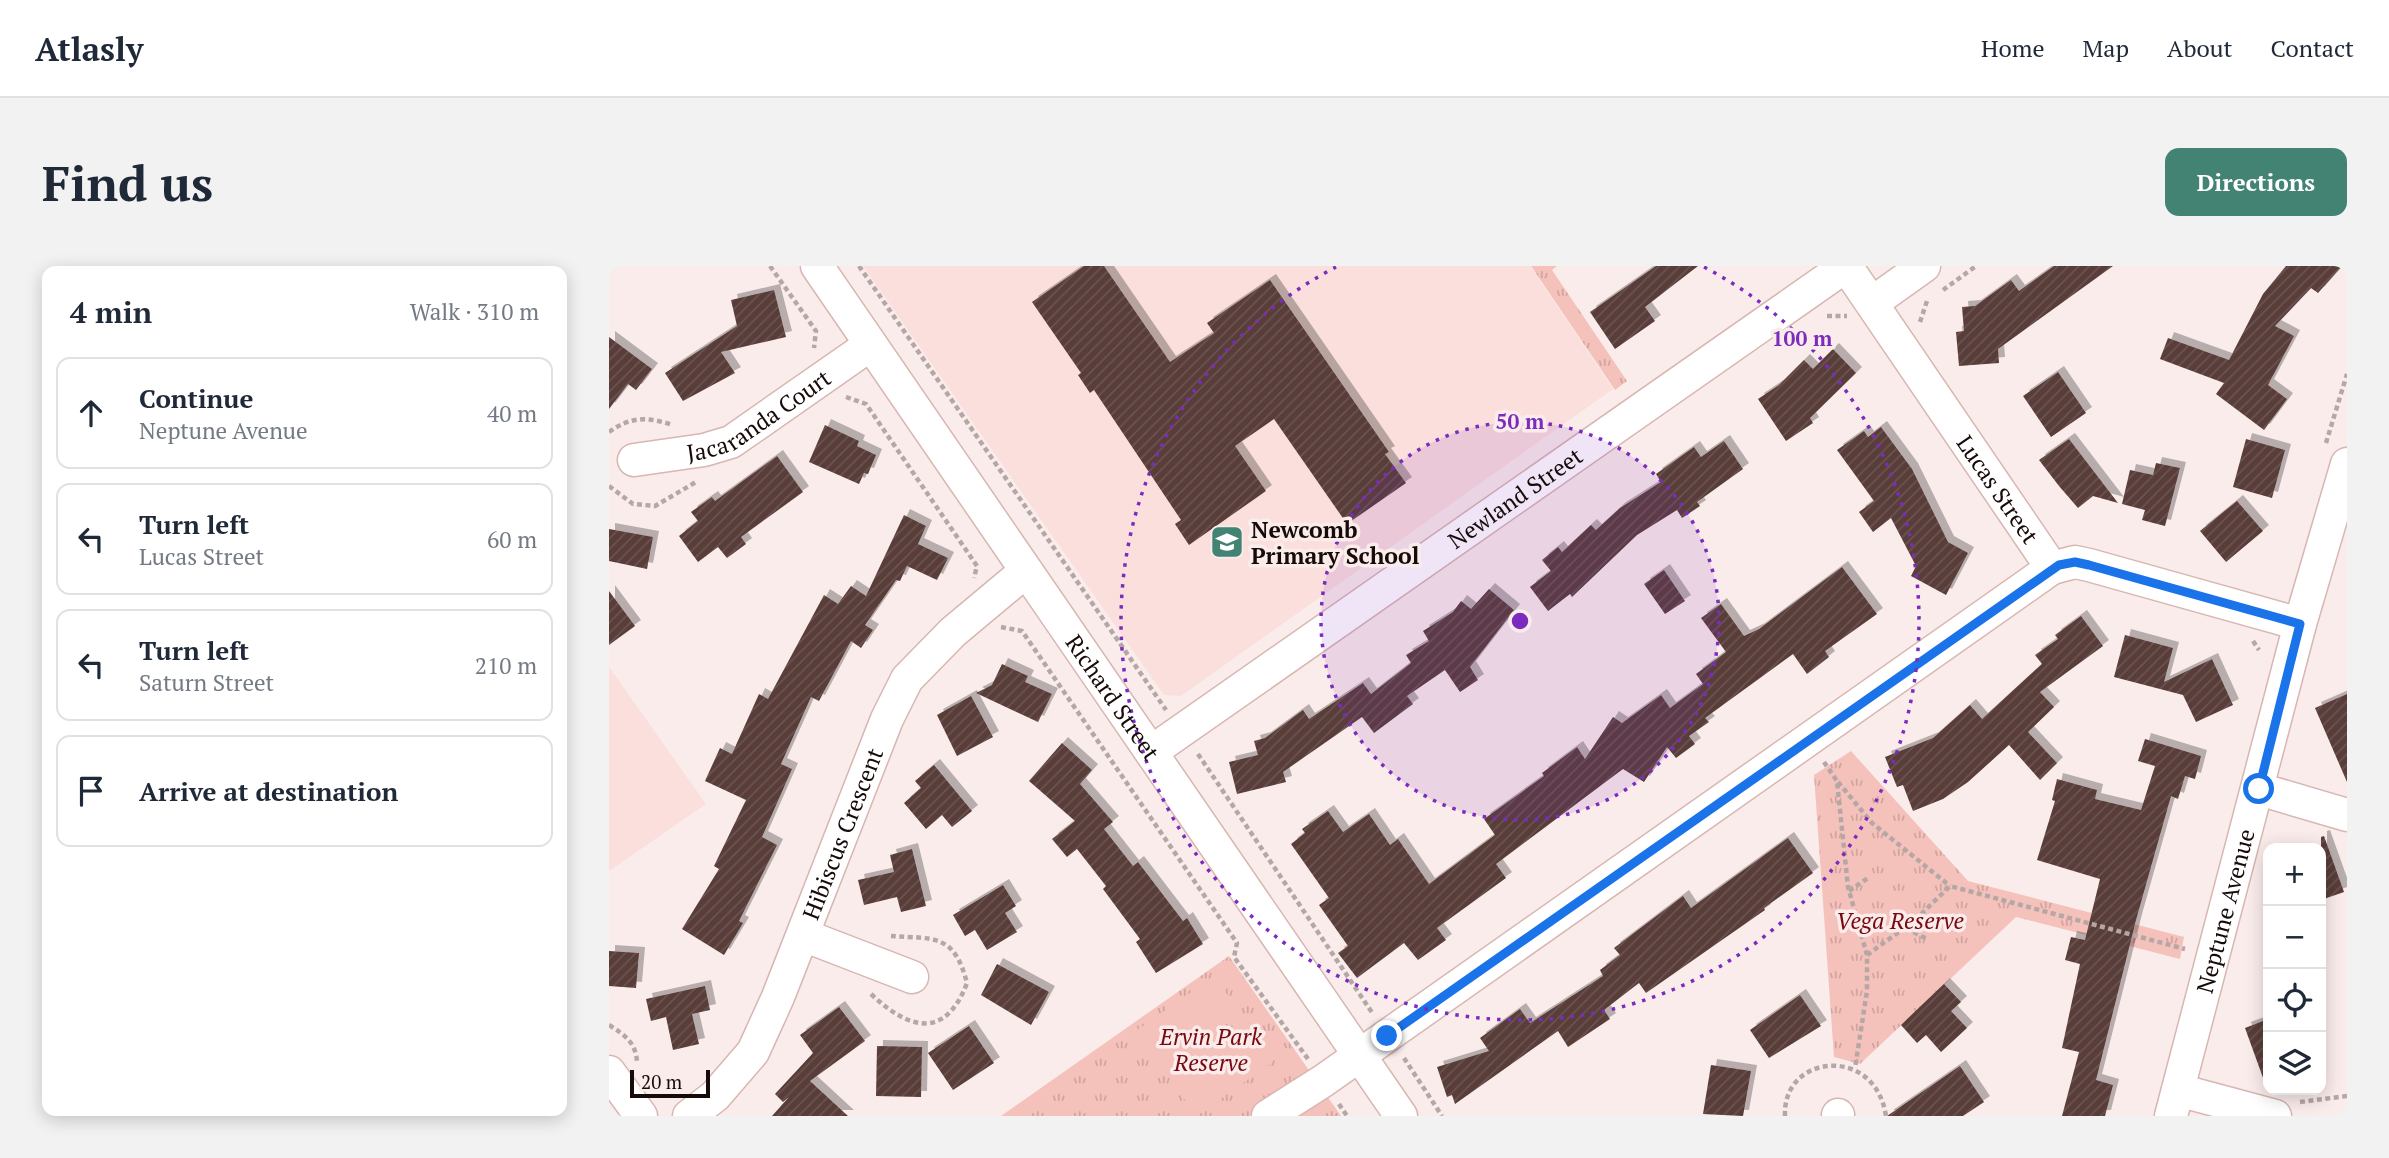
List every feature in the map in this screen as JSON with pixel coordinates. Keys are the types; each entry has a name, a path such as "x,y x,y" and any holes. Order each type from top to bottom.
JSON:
{"street":[{"path":"1860,310 1924,266"},
{"name":"Richard Street","path":"819,270 1401,1116"},
{"name":"Newland Street","path":"1150,752 1839,271"},
{"name":"Lucas Street","path":"1839,271 1860,310 2052,568 2075,562 2089,565 2300,624"},
{"name":"Jacaranda Court","path":"634,460 704,450 731,442 870,345"},
{"name":"Neptune Avenue","path":"2175,1103 2300,624 2347,464"},
{"path":"1268,1116 1323,1081 2052,568"},
{"name":"Hibiscus Crescent","path":"689,1116 715,1096 753,1052 803,935 887,719 907,679 953,632 1026,571"},
{"path":"2259,789 2347,815"},
{"path":"803,935 912,977"},
{"path":"623,1072 641,1116"},
{"path":"2175,1103 2283,1109"}],"path":[{"path":"770,266 816,331 813,353"},
{"path":"859,266 1391,1033 1442,1116"},
{"path":"1918,328 1924,303 1976,266"},
{"path":"1839,271 1860,310"},
{"path":"844,396 866,404 977,566 973,582"},
{"path":"609,432 629,420 648,417 687,427"},
{"path":"609,486 633,505 655,506 675,497 692,482 700,481"},
{"path":"990,634 1000,627 1022,631 1237,943 1234,957 1347,1116"},
{"path":"2250,638 2259,650"},
{"path":"1813,770 1835,754"},
{"path":"1824,762 1872,823 1950,886 2185,949"},
{"path":"1837,781 1849,891 1867,955 1867,990 1855,1068"},
{"path":"1849,891 1868,878"},
{"path":"1867,955 1906,928 1950,886"},
{"path":"1906,928 1927,939"},
{"path":"864,989 902,1020 920,1024 941,1019 955,1010 967,983 956,953 944,942 914,935 880,934"},
{"path":"609,1026 631,1040 637,1051 623,1072"},
{"path":"1785,1116 1789,1092 1796,1080 1825,1068 1855,1068 1875,1086 1884,1102 1886,1116"},
{"path":"2283,1109 2347,1096"}],"shaded area":[{"name":"Newcomb Primary School","path":"863,266 1530,266 1613,389 1181,696 1164,695"},
{"path":"609,667 706,804 609,871"}],"green space":[{"path":"1531,266 1557,266 1552,270 1627,381 1615,390"},
{"name":"Vega Reserve","path":"1851,751 1968,881 2184,937 2180,959 2016,917 1860,1064 1834,1057 1814,775"},
{"name":"Ervin Park Reserve","path":"1229,956 1341,1116 1001,1116"},
{"path":"1214,976 1239,1011 1162,1066 1137,1030"},
{"path":"1248,1026 1273,1062 1196,1116 1171,1080"}],"building":[{"path":"1084,266 1104,266 1170,362 1214,333 1207,323 1270,280 1389,452 1385,454 1406,483 1347,524 1274,419 1235,446 1266,491 1189,545 1175,524 1181,520 1094,390 1090,393 1078,375 1081,373 1032,302"},
{"path":"1656,266 1698,266 1645,307 1655,321 1615,349 1590,312"},
{"path":"2054,266 2113,266 1998,349 1999,363 1959,366 1956,332 1964,331 1962,307 1975,306 2011,280 2019,291"},
{"path":"2286,266 2342,266 2318,293 2311,288 2275,326 2294,336 2268,385 2287,399 2264,430 2216,394 2224,383 2160,359 2168,338 2229,360 2263,294"},
{"path":"774,290 786,337 721,352 735,373 683,401 665,373 737,326 731,300"},
{"path":"609,337 652,369 636,390 628,384 609,409"},
{"path":"1833,349 1856,373 1810,418 1813,423 1786,441 1758,399 1779,385 1804,360 1813,369"},
{"path":"2058,372 2086,413 2051,437 2023,396"},
{"path":"825,425 859,441 857,446 876,455 868,474 864,473 859,484 809,462"},
{"path":"1881,427 1912,469 1948,542 1968,553 1946,595 1911,576 1916,566 1891,518 1873,532 1859,512 1874,501 1837,450 1864,431 1868,437"},
{"path":"2069,439 2118,503 2093,496 2078,508 2039,460"},
{"path":"2246,439 2285,450 2272,498 2233,487"},
{"path":"1724,441 1743,469 1697,502 1700,506 1682,518 1677,510 1637,535 1572,597 1570,594 1548,611 1530,587 1551,571 1542,560 1558,547 1562,552 1591,525 1596,530 1620,508 1661,482 1656,474 1694,447 1701,457"},
{"path":"777,456 803,492 741,537 746,544 727,558 718,547 698,562 679,536 698,521 691,512 712,497 715,501"},
{"path":"2156,463 2180,468 2165,526 2142,520 2145,510 2122,504 2130,470 2153,475"},
{"path":"2237,501 2263,531 2226,562 2200,531"},
{"path":"904,515 926,526 918,544 948,558 937,580 907,566 900,581 896,580 865,625 873,630 861,648 851,641 819,701 811,697 781,764 792,769 762,837 777,845 739,921 743,923 724,955 682,929 719,869 714,866 746,800 705,781 720,748 732,754 759,694 768,699 824,595 838,604 851,586 866,596"},
{"path":"609,529 653,537 647,569 609,561"},
{"path":"1842,567 1877,614 1825,651 1829,657 1807,674 1793,654 1705,718 1709,722 1689,736 1695,744 1676,758 1667,747 1644,782 1623,769 1496,864 1506,878 1437,928 1446,940 1418,960 1404,943 1357,978 1338,953 1348,946 1319,905 1329,898 1291,844 1305,833 1302,829 1328,811 1343,832 1369,814 1390,845 1398,839 1429,884 1495,835 1484,819 1544,776 1542,773 1577,747 1585,759 1613,717 1622,723 1661,695 1670,708 1703,684 1696,674 1726,652 1701,618 1721,604 1744,636 1759,629"},
{"path":"1664,570 1685,601 1665,614 1644,584"},
{"path":"1489,589 1514,610 1470,667 1478,680 1460,692 1445,670 1407,696 1413,704 1374,733 1362,717 1283,772 1286,782 1237,794 1229,762 1258,755 1254,741 1265,738 1303,710 1309,719 1363,683 1371,694 1411,663 1406,655 1429,641 1423,631 1453,612 1461,601 1471,609"},
{"path":"609,591 635,626 609,645"},
{"path":"2081,616 2103,646 2040,692 2054,707 2028,732 2057,763 2040,780 2009,745 1968,782 1943,799 1913,811 1903,785 1897,787 1885,757 1933,738 1970,705 1982,719 2042,664 2035,655 2058,639 2055,635"},
{"path":"2125,635 2173,648 2164,682 2212,659 2233,705 2196,722 2183,695 2114,677"},
{"path":"1002,664 1028,676 1025,682 1052,694 1038,722 976,693 992,685"},
{"path":"2347,694 2347,782 2315,708"},
{"path":"971,696 993,737 957,756 937,715"},
{"path":"2145,739 2201,756 2195,779 2185,776 2178,799 2171,796 2136,920 2096,1080 2113,1085 2105,1116 2062,1116 2079,1052 2062,1048 2080,964 2065,960 2071,937 2085,940 2100,879 2037,860 2055,801 2052,800 2057,779 2097,790 2095,799 2141,810 2155,766 2138,761"},
{"path":"1062,743 1092,770 1080,784 1113,822 1104,829 1133,866 1138,862 1183,921 1187,918 1203,944 1156,973 1136,942 1140,939 1103,889 1106,886 1077,849 1067,857 1052,839 1075,821 1029,781"},
{"path":"934,765 972,811 952,827 942,815 926,829 904,803 921,788 915,781"},
{"path":"2324,836 2344,892 2326,898 2326,843 2321,843 2321,837"},
{"path":"1788,838 1813,873 1764,908 1765,910 1646,993 1639,983 1604,1010 1610,1019 1568,1047 1558,1031 1455,1104 1452,1095 1447,1097 1437,1067 1489,1051 1480,1038 1520,1009 1530,1023 1603,976 1600,970 1620,955 1614,948 1683,896 1691,908"},
{"path":"912,849 926,906 901,912 897,897 864,905 858,880 894,872 890,855"},
{"path":"1003,885 1016,906 1005,913 1017,932 987,950 975,930 965,936 953,915"},
{"path":"609,951 639,953 636,988 609,986"},
{"path":"997,964 1049,992 1031,1025 981,995"},
{"path":"1944,984 1961,1002 1951,1011 1967,1028 1941,1052 1926,1035 1917,1043 1901,1025"},
{"path":"705,986 710,1010 692,1014 699,1044 673,1050 666,1017 651,1021 646,999"},
{"path":"1800,995 1821,1026 1769,1058 1750,1030"},
{"path":"839,1007 865,1041 810,1081 848,1116 772,1116 789,1097 783,1102 775,1094 813,1053 800,1035"},
{"path":"2263,1021 2263,1078 2245,1028"},
{"path":"969,1026 994,1063 953,1090 928,1053"},
{"path":"877,1046 922,1047 921,1097 876,1096"},
{"path":"1711,1065 1751,1071 1743,1116 1703,1114"},
{"path":"1960,1066 1984,1102 1963,1116 1887,1116"}],"place":[{"name":"Newcomb Primary School","path":"1227,542"}],"route":[{"path":"1387,1036 2059,565 2075,562 2089,565 2300,624 2259,789"}]}
